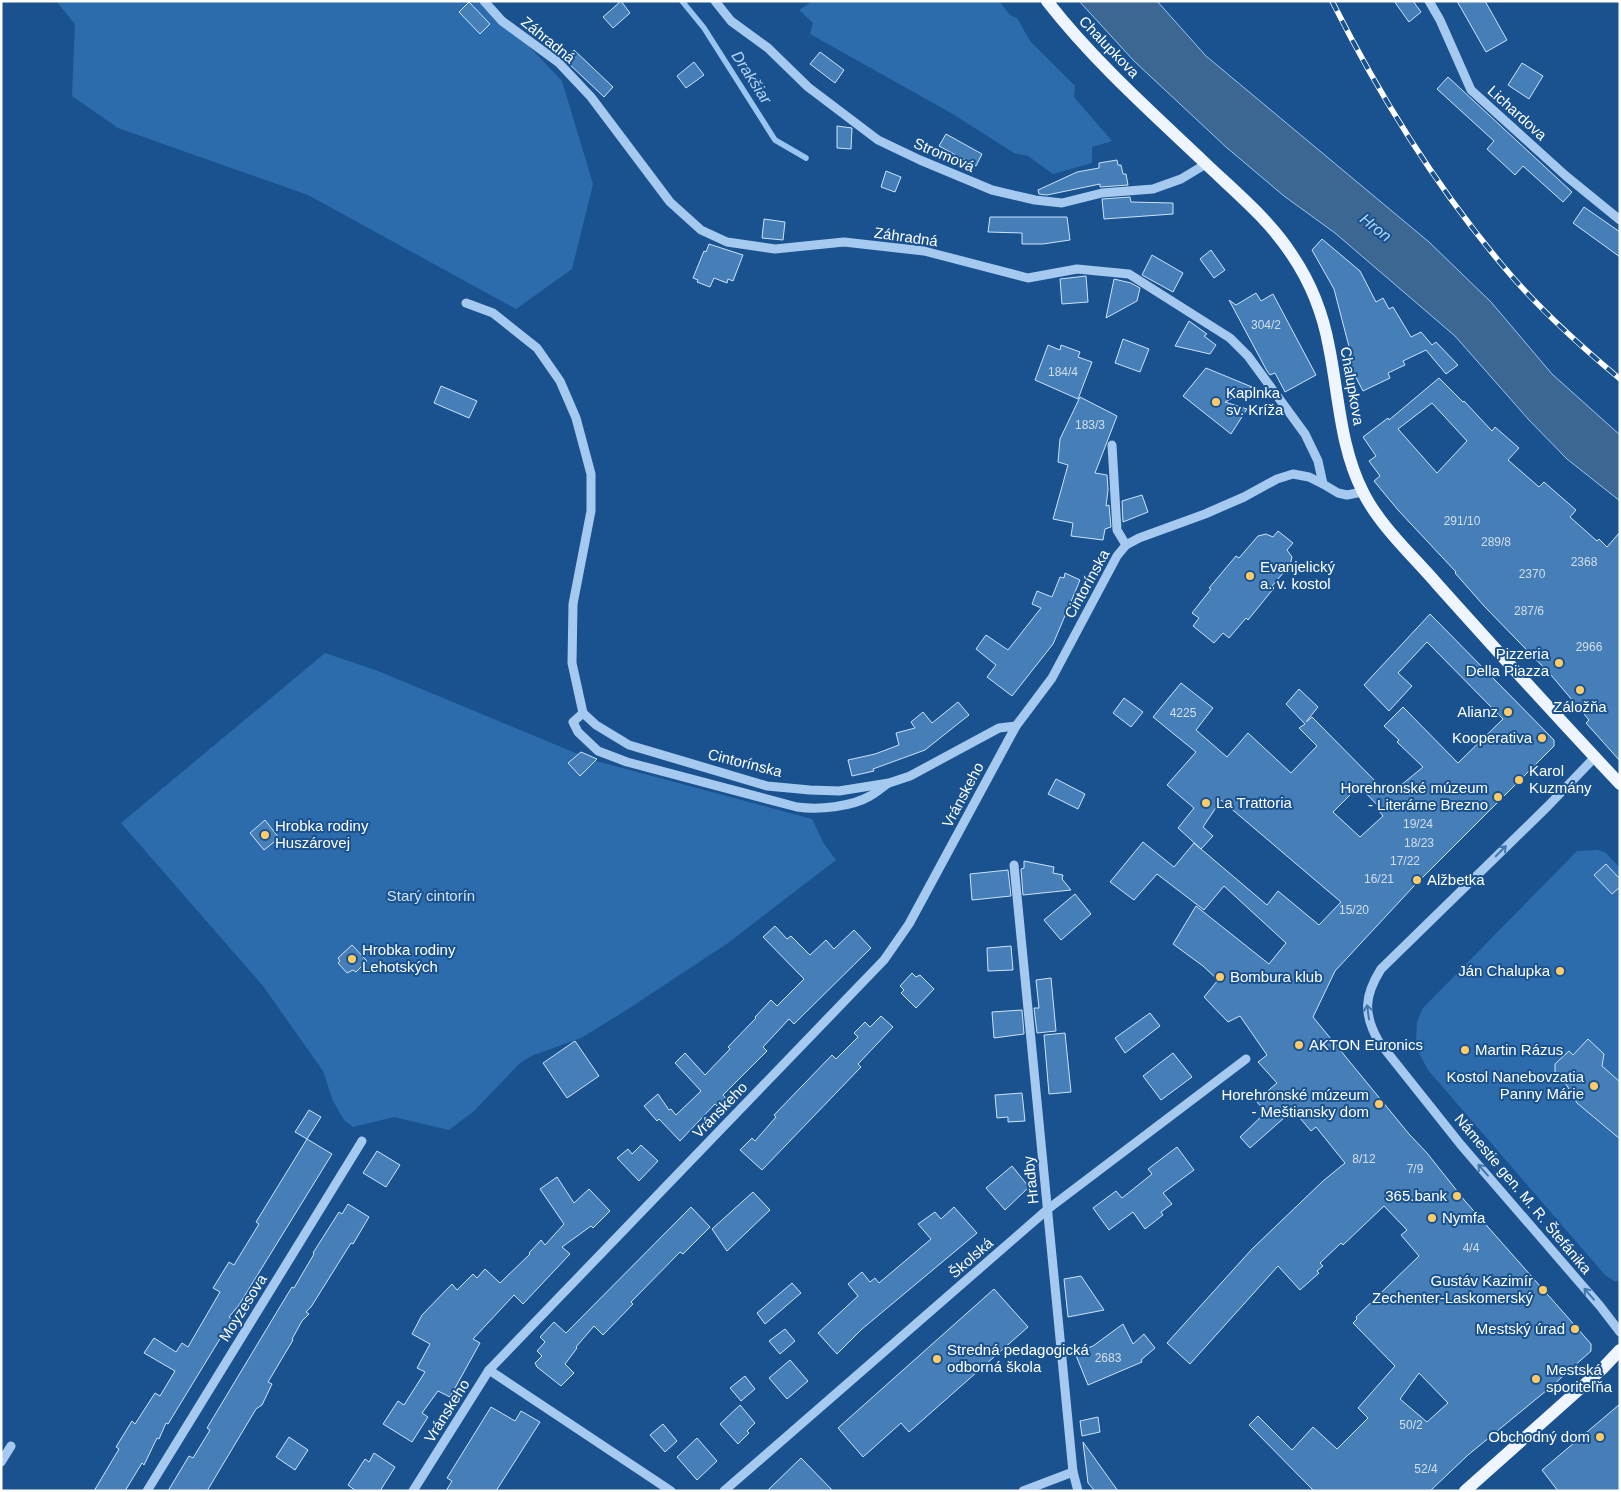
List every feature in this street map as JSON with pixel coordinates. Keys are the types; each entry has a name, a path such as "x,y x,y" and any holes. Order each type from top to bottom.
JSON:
{"main road":[{"name":"Chalupkova","path":"1046,1 1112,76 1259,214 1291,253 1315,297 1329,346 1347,450 1362,492 1379,517 1402,544 1620,784"},
{"path":"1465,1491 1602,1369 1620,1350"}],"street":[{"name":"Záhradná","path":"484,1 502,21 558,62 591,97 670,202 702,230 727,242 775,249 844,242 924,251 1028,278 1077,269 1129,274 1230,338 1248,356 1305,434 1318,461 1323,484"},
{"name":"Stromová","path":"715,1 731,21 768,48 808,87 878,140 992,190 1035,200 1062,203 1102,193 1153,189 1181,179 1206,164"},
{"name":"Lichardova","path":"1429,1 1440,20 1471,90 1566,176 1620,220"},
{"path":"466,303 493,313 537,348 560,382 576,418 590,474 591,511 573,604 572,663 582,713 573,722 578,732 598,751 626,762 808,809 836,807 870,796 889,782"},
{"path":"1112,445 1117,530 1126,546"},
{"name":"Cintorínska","path":"582,713 596,726 629,745 768,786 839,791 889,782 910,776 999,728 1016,726 1052,678 1116,556 1126,546 1139,538 1205,514 1244,497 1277,479 1293,474 1309,477 1338,493 1347,495 1362,492"},
{"name":"Vránskeho","path":"413,1491 489,1370 884,960 909,924 1016,726"},
{"name":"Námestie gen. M. R. Štefánika","path":"1595,757 1548,806 1381,969 1369,991 1367,1003 1372,1029 1379,1042 1461,1145 1600,1306 1620,1332"},
{"name":"Hradby","path":"1014,865 1073,1472 1078,1491"},
{"name":"Školská","path":"724,1491 1048,1209 1246,1059"},
{"name":"Moyzesova","path":"147,1491 362,1141"},
{"path":"489,1370 671,1491"},
{"path":"1,1462 10,1446"},
{"path":"1023,1491 1073,1472"}],"green space":[{"path":"56,1 486,1 562,81 593,184 572,269 516,309 308,195 118,128 72,96 75,24"},
{"path":"813,1 999,1 1010,15 1017,18 1030,41 1075,86 1074,97 1112,141 1092,147 1092,163 1053,174 1028,156 1014,153 951,113 810,34 813,23 799,10"},
{"name":"Starý cintorín","path":"325,653 378,671 578,754 580,752 597,759 596,761 812,819 824,844 836,860 728,943 625,1011 581,1038 531,1056 519,1064 474,1111 449,1130 394,1117 353,1127 344,1120 333,1101 323,1071 263,986 121,823"},
{"path":"1598,850 1606,853 1620,868 1620,1281 1614,1281 1605,1275 1428,1070 1416,1042 1417,1022 1423,1008 1577,851"}],"water":[{"name":"Hron","path":"1079,1 1157,1 1206,56 1429,242 1491,302 1552,374 1620,435 1620,501 1567,459 1529,420 1455,336 1335,233 1284,196 1226,147 1134,61"}],"building":[{"path":"621,1 630,13 613,28 603,17"},
{"path":"1394,1 1413,1 1421,12 1409,22"},
{"path":"1457,1 1485,1 1507,40 1486,52"},
{"path":"469,2 490,24 480,34 459,12"},
{"path":"574,50 613,87 604,97 565,60"},
{"path":"820,52 844,70 835,83 810,64"},
{"path":"694,62 704,75 686,88 677,76"},
{"path":"1522,63 1543,76 1529,99 1508,85"},
{"path":"1448,77 1572,192 1563,202 1523,166 1515,175 1487,149 1494,141 1437,89"},
{"path":"837,126 852,128 851,149 837,148"},
{"path":"946,134 982,154 976,166 939,146"},
{"path":"1117,160 1118,165 1121,165 1123,174 1126,174 1128,185 1100,187 1100,184 1047,195 1039,194 1038,190 1077,172 1099,168 1099,163"},
{"path":"886,171 901,177 895,192 881,187"},
{"path":"1130,197 1131,202 1173,203 1173,214 1104,219 1102,199"},
{"path":"1584,207 1620,232 1620,257 1573,223"},
{"path":"990,217 1067,217 1070,240 1043,244 1022,244 1022,233 988,232"},
{"path":"764,219 785,222 783,240 762,238"},
{"path":"1322,239 1360,271 1376,302 1383,298 1389,309 1393,307 1411,337 1421,332 1432,345 1436,342 1458,365 1446,374 1426,350 1403,361 1405,365 1388,373 1390,378 1363,391 1349,364 1353,362 1334,289 1312,250"},
{"path":"709,244 743,255 733,281 728,279 727,283 714,278 710,287 697,282 698,280 693,278 704,251 706,252"},
{"path":"1211,250 1225,270 1214,278 1200,259"},
{"path":"1152,255 1183,273 1173,292 1142,275"},
{"path":"1086,276 1088,302 1062,304 1060,279"},
{"path":"1114,279 1131,283 1140,288 1137,301 1106,318"},
{"path":"1256,293 1261,301 1273,294 1316,375 1285,392 1275,373 1270,375 1267,371 1229,300 1236,305"},
{"path":"1189,321 1207,334 1204,336 1216,345 1210,354 1175,346"},
{"path":"1123,339 1149,349 1140,372 1115,363"},
{"path":"1048,345 1060,350 1061,345 1080,352 1078,357 1092,362 1078,399 1035,380"},
{"name":"Kaplnka sv. Kríža","path":"1206,368 1252,387 1225,402 1247,409 1231,434 1183,396"},
{"path":"1439,378 1492,431 1495,427 1519,448 1508,460 1539,487 1544,482 1576,510 1570,517 1597,541 1599,539 1607,547 1620,532 1620,761 1586,723 1589,720 1551,675 1485,607 1374,481 1380,476 1369,461 1376,456 1363,437 1388,418 1389,420","holes":["1432,403 1467,441 1437,473 1398,429"]},
{"path":"441,386 477,401 469,418 434,403"},
{"path":"1080,397 1117,416 1095,473 1107,475 1106,506 1109,505 1111,527 1105,529 1103,540 1071,536 1073,523 1053,519 1068,465 1058,462 1060,439"},
{"path":"1142,495 1148,512 1123,522 1122,501"},
{"name":"Evanjelický a. v. kostol","path":"1278,531 1293,543 1287,550 1292,557 1290,565 1272,586 1274,588 1248,620 1246,618 1229,638 1223,633 1214,643 1193,626 1199,618 1192,613 1211,589 1209,588 1236,556 1239,558 1258,536 1266,534 1273,537"},
{"path":"1065,573 1080,580 1053,644 1012,696 987,677 996,665 976,649 986,635 1008,650 1041,608 1032,604 1037,591 1052,597 1060,577 1064,578"},
{"path":"1430,614 1554,740 1554,746 1413,887 1335,971 1313,1017 1465,1201 1591,1344 1591,1351 1552,1386 1468,1455 1430,1491 1314,1491 1249,1425 1258,1416 1292,1450 1313,1427 1337,1449 1368,1418 1358,1408 1395,1366 1353,1323 1357,1319 1356,1317 1419,1256 1401,1235 1407,1230 1384,1206 1343,1245 1341,1243 1320,1263 1323,1266 1317,1271 1319,1273 1300,1290 1278,1266 1190,1364 1167,1343 1252,1249 1323,1181 1345,1163 1316,1127 1311,1131 1293,1110 1250,1148 1240,1137 1266,1112 1256,1101 1277,1083 1258,1062 1267,1055 1240,1016 1228,1022 1204,997 1218,980 1203,966 1173,944 1196,906 1269,964 1286,943 1224,886 1204,910 1157,874 1134,900 1110,882 1143,842 1174,867 1194,843 1201,849 1178,828 1194,808 1167,785 1196,752 1153,717 1181,683 1213,708 1196,730 1227,757 1248,733 1291,773 1317,746 1299,728 1305,724 1286,704 1299,689 1318,707 1306,722 1312,717 1389,795 1423,767 1397,742 1399,740 1384,726 1403,707 1458,763 1503,719 1427,642 1398,673 1412,686 1389,711 1364,685","holes":["1359,786 1381,809 1379,811 1383,816 1360,837 1333,812","1221,800 1341,902 1319,925 1278,891 1267,905 1201,849 1213,836 1203,827","1419,1373 1448,1403 1427,1422 1400,1399"]},
{"path":"1124,698 1143,712 1131,727 1113,713"},
{"path":"958,702 969,715 925,750 873,769 874,771 852,776 848,760 875,754 899,745 896,733 915,728 911,722 923,712 932,723"},
{"path":"581,752 597,759 580,776 568,763"},
{"path":"1056,779 1085,794 1078,809 1048,794"},
{"name":"Hrobka rodiny Huszárovej","path":"265,820 279,838 264,850 250,833"},
{"path":"1024,861 1054,867 1053,873 1063,875 1062,879 1071,890 1023,895 1021,869 1024,868"},
{"path":"1606,864 1620,879 1620,887 1612,894 1594,875"},
{"path":"1008,870 1011,896 972,900 970,874"},
{"path":"1075,894 1091,914 1061,940 1044,920"},
{"path":"775,926 787,939 791,936 810,955 826,940 834,949 854,930 871,948 794,1024 789,1019 763,1047 767,1051 723,1095 728,1101 720,1109 715,1104 680,1141 659,1119 657,1121 644,1106 658,1094 669,1110 671,1109 676,1115 701,1091 675,1063 685,1053 705,1075 730,1049 728,1047 771,1000 777,1006 804,979 763,937"},
{"name":"Hrobka rodiny Lehotských","path":"352,945 367,961 356,972 353,970 347,973 338,963 340,961 338,958"},
{"path":"1011,946 1013,970 988,971 987,948"},
{"path":"912,973 916,977 920,975 934,989 916,1008 901,993 904,990 900,986"},
{"path":"1051,978 1056,1031 1037,1033 1034,1008 1039,1008 1036,980"},
{"path":"1022,1010 1024,1034 994,1038 992,1012"},
{"path":"1150,1013 1160,1026 1125,1053 1115,1038"},
{"path":"881,1016 893,1027 858,1064 861,1067 762,1170 740,1150 752,1138 755,1141 776,1117 774,1115 832,1055 836,1059 858,1037 854,1033 865,1022 870,1027"},
{"path":"1065,1033 1071,1092 1049,1094 1044,1035"},
{"name":"Kostol Nanebovzatia Panny Márie","path":"1588,1039 1604,1054 1602,1066 1620,1082 1620,1139 1577,1103 1566,1084 1555,1074 1555,1064 1569,1051 1573,1055"},
{"path":"575,1041 599,1076 567,1098 543,1063"},
{"path":"1173,1053 1192,1077 1161,1100 1143,1076"},
{"path":"1022,1093 1025,1121 1008,1122 1008,1117 997,1118 995,1095"},
{"path":"309,1110 321,1117 307,1139 295,1132"},
{"path":"307,1139 332,1154 239,1305 229,1317 232,1319 168,1424 166,1423 144,1465 142,1463 125,1491 94,1491 119,1449 116,1447 132,1421 135,1424 155,1393 160,1396 175,1371 144,1353 154,1338 176,1352 182,1343 188,1347 220,1292 213,1288 229,1262 234,1265 259,1224 256,1222"},
{"path":"641,1145 658,1161 639,1181 617,1158 628,1149 632,1154"},
{"path":"1177,1147 1194,1170 1163,1193 1172,1204 1161,1212 1163,1215 1145,1229 1133,1212 1109,1230 1093,1208 1116,1191 1122,1198 1152,1174 1148,1169"},
{"path":"377,1151 400,1165 386,1187 363,1173"},
{"path":"1012,1166 1029,1187 1005,1210 986,1188"},
{"path":"557,1177 574,1203 589,1189 610,1211 593,1228 591,1226 562,1247 570,1254 523,1304 514,1295 473,1339 480,1343 450,1397 438,1391 422,1413 428,1417 412,1442 383,1424 398,1401 404,1405 425,1372 417,1368 430,1344 412,1334 422,1315 452,1284 457,1290 473,1274 477,1278 485,1269 500,1283 530,1254 541,1240 545,1245 564,1224 540,1189"},
{"path":"753,1192 770,1210 727,1251 712,1229"},
{"path":"348,1204 369,1217 353,1244 351,1243 306,1312 309,1314 302,1321 268,1382 272,1384 262,1405 256,1409 207,1491 168,1491 189,1456 193,1458 210,1430 207,1428 292,1287 294,1288 339,1212 342,1214"},
{"path":"691,1207 710,1227 683,1254 680,1252 631,1302 633,1304 603,1335 594,1326 576,1347 565,1364 574,1373 561,1386 537,1367 535,1363 542,1356 537,1351 545,1342 540,1337 554,1322 566,1333"},
{"path":"954,1207 977,1233 862,1329 837,1354 818,1333 858,1296 848,1284 862,1272 870,1282 875,1278 879,1283 931,1239 918,1224 935,1212 941,1219"},
{"path":"1081,1276 1104,1310 1068,1317 1064,1279"},
{"path":"792,1283 801,1293 765,1324 757,1313"},
{"path":"994,1289 1028,1327 909,1432 901,1423 863,1457 838,1428"},
{"path":"1123,1324 1133,1344 1144,1334 1155,1348 1141,1360 1142,1362 1088,1385 1075,1353 1093,1346"},
{"path":"785,1329 795,1341 780,1354 769,1341"},
{"path":"790,1360 808,1381 787,1399 769,1378"},
{"path":"745,1376 755,1389 741,1401 730,1388"},
{"name":"Obchodný dom","path":"1620,1404 1620,1491 1558,1491 1542,1470"},
{"path":"740,1405 755,1423 747,1431 749,1433 738,1444 720,1424"},
{"path":"491,1407 515,1421 521,1411 540,1422 496,1491 446,1491 452,1481 447,1478"},
{"path":"1098,1417 1100,1432 1082,1436 1080,1421"},
{"path":"663,1424 677,1441 665,1452 650,1435"},
{"path":"289,1437 308,1450 295,1470 276,1457"},
{"path":"697,1438 717,1461 697,1480 677,1457"},
{"path":"1083,1442 1118,1491 1095,1491 1088,1483"},
{"path":"374,1453 395,1467 380,1491 356,1491 348,1485 365,1459 369,1462"},
{"path":"801,1458 833,1491 767,1491"}],"waterway":[{"name":"Drakšiar","path":"682,1 704,28 775,140 806,158"}],"railway":[{"path":"1332,1 1389,105 1454,204 1503,266 1544,311 1620,379"}],"place":[{"name":"Kaplnka sv. Kríža","path":"1216,402"},
{"name":"Evanjelický a. v. kostol","path":"1250,576"},
{"name":"Pizzeria Della Piazza","path":"1559,663"},
{"name":"Záložňa","path":"1580,690"},
{"name":"Alianz","path":"1508,712"},
{"name":"Kooperativa","path":"1542,738"},
{"name":"Karol Kuzmány","path":"1519,780"},
{"name":"Horehronské múzeum - Literárne Brezno","path":"1498,797"},
{"name":"La Trattoria","path":"1206,803"},
{"name":"Hrobka rodiny Huszárovej","path":"265,835"},
{"name":"Alžbetka","path":"1417,880"},
{"name":"Hrobka rodiny Lehotských","path":"352,959"},
{"name":"Ján Chalupka","path":"1560,971"},
{"name":"Bombura klub","path":"1220,977"},
{"name":"AKTON Euronics","path":"1299,1045"},
{"name":"Martin Rázus","path":"1465,1050"},
{"name":"Kostol Nanebovzatia Panny Márie","path":"1594,1086"},
{"name":"Horehronské múzeum - Meštiansky dom","path":"1379,1104"},
{"name":"365.bank","path":"1457,1196"},
{"name":"Nymfa","path":"1432,1218"},
{"name":"Gustáv Kazimír Zechenter-Laskomerský","path":"1543,1290"},
{"name":"Mestský úrad","path":"1575,1329"},
{"name":"Stredná pedagogická odborná škola","path":"937,1359"},
{"name":"Mestská sporiteľňa","path":"1536,1379"},
{"name":"Obchodný dom","path":"1600,1437"}]}
